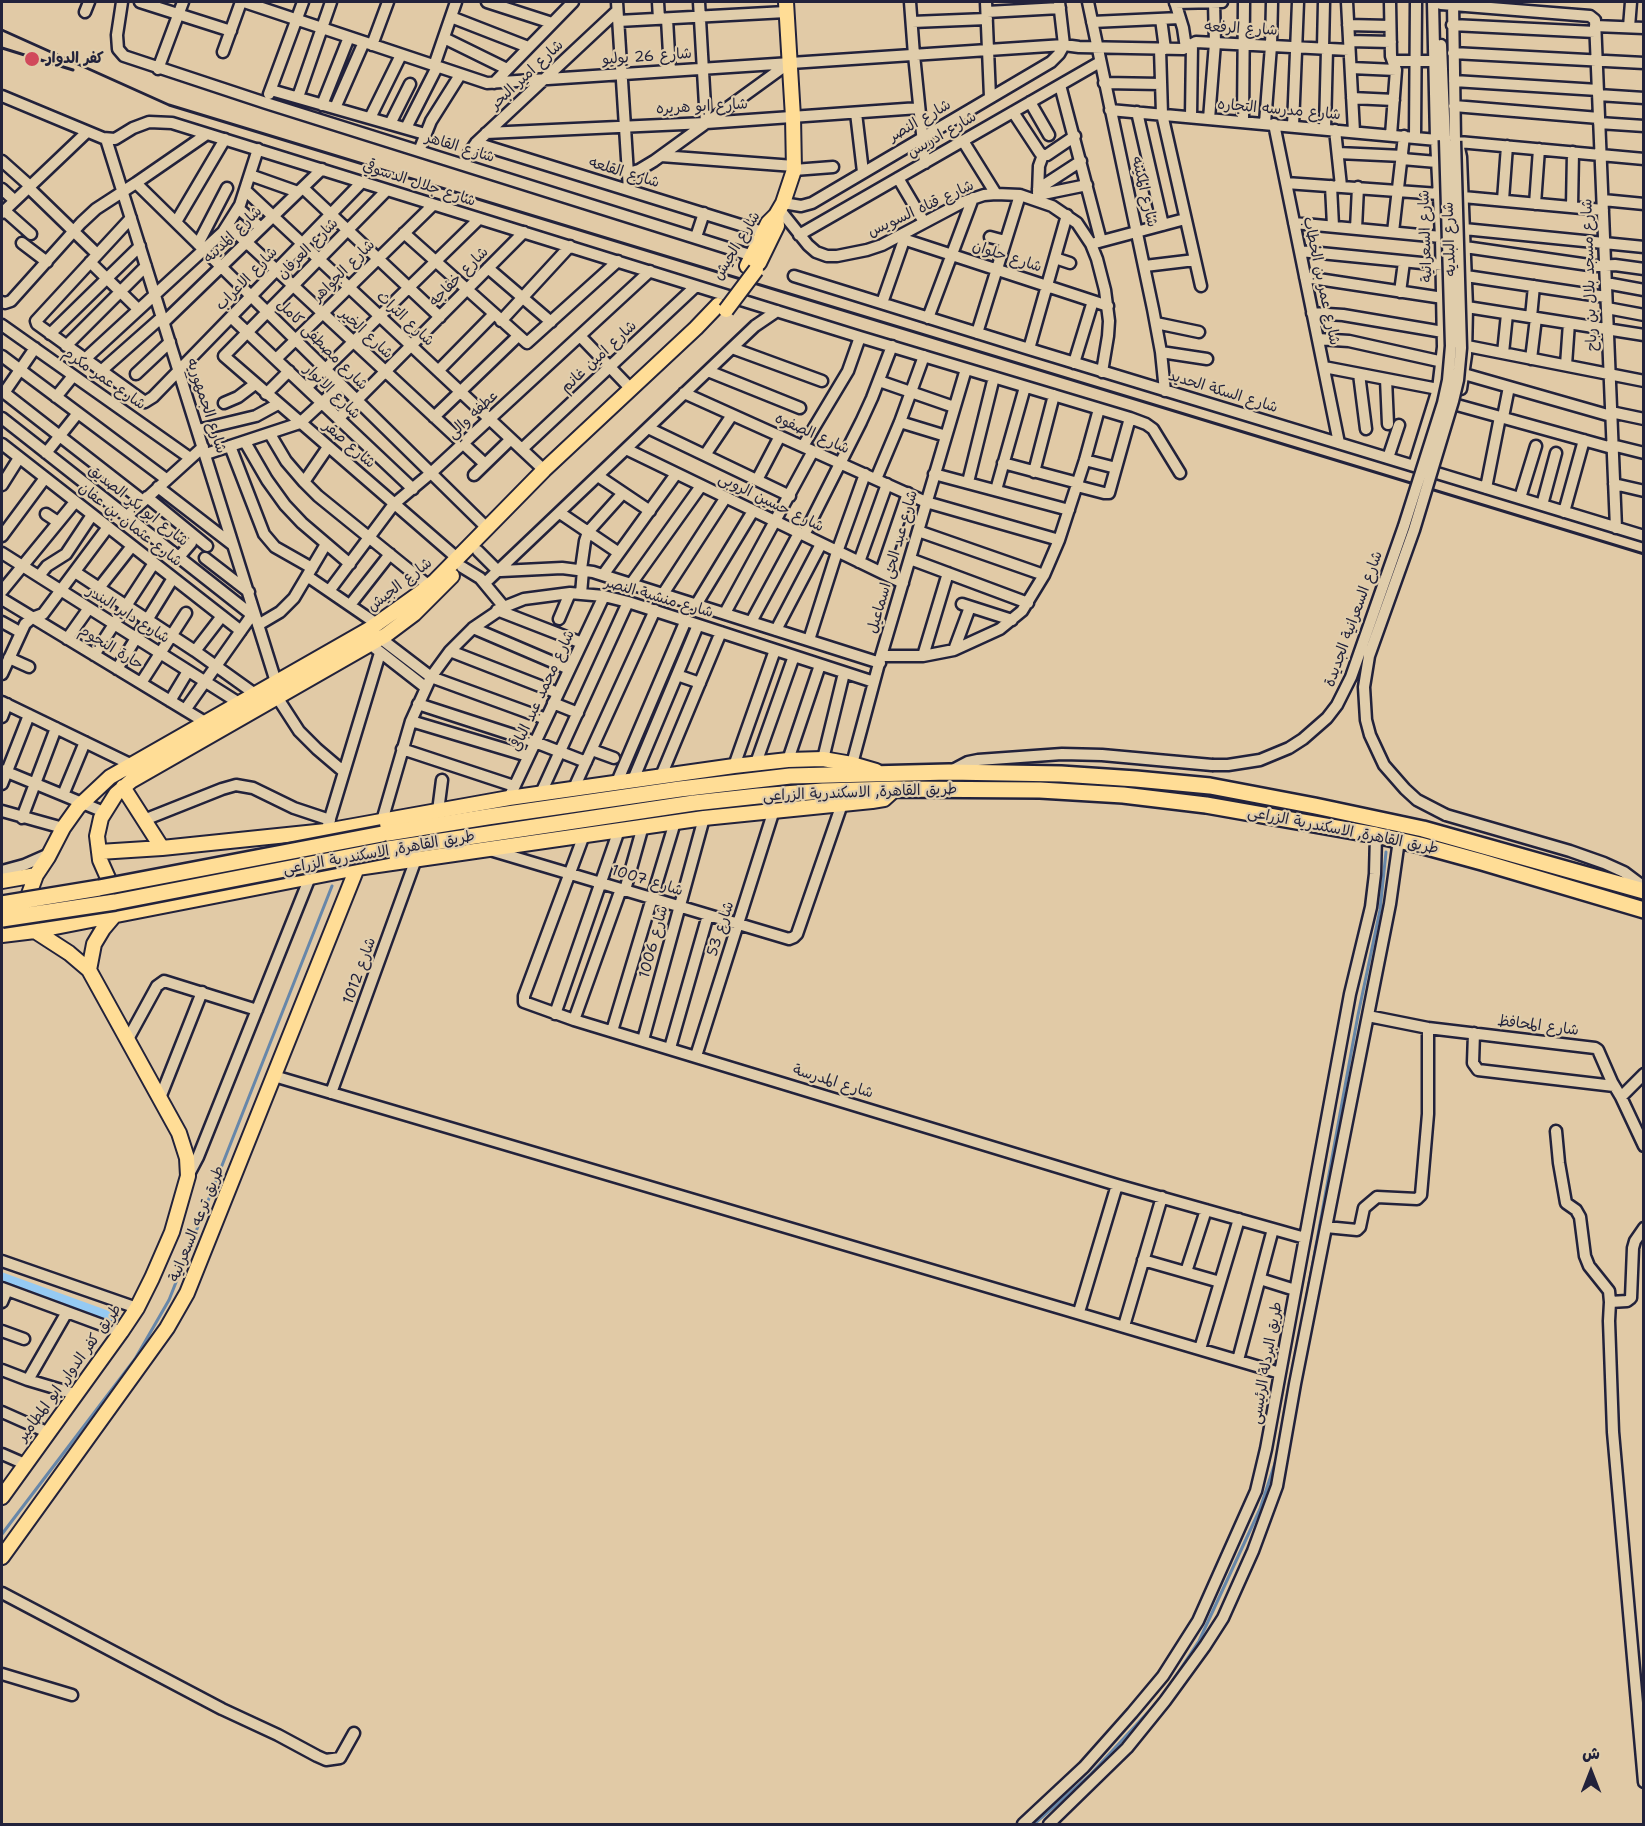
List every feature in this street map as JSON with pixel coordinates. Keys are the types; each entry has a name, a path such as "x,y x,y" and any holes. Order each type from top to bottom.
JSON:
{"highway":[{"name":"طريق القاهرة, الاسكندرية الزراعى","path":"2,903 99,888 382,828 790,776 949,772 1061,774 1210,786 1424,829 1644,891"},
{"name":"طريق القاهرة, الاسكندرية الزراعى","path":"2,919 115,902 388,849 705,802 823,791 895,789 1029,790 1123,795 1206,804 1399,840 1644,910"}],"main road":[{"name":"شارع الجيش","path":"114,916 116,894 102,868 98,828 110,801 123,787 277,697 377,645 414,614 474,548 698,339 777,226 780,209 794,168 786,7"},
{"name":"شارع الجيش","path":"752,264 763,232 780,209"},
{"name":"شارع الجيش","path":"474,548 487,528 544,471 723,303"},
{"name":"شارع الجيش","path":"35,931 29,920 27,908 36,875 63,828 81,803 98,786 130,764 378,624 460,562"},
{"path":"99,852 162,848 328,826 382,828 438,810 512,792 541,793 756,763 823,759 852,764 881,773"},
{"path":"123,787 162,848"},
{"path":"2,935 35,931 357,868 704,818 878,801 895,789"},
{"name":"طريق ترعه السعرانية","path":"2,1557 176,1312 197,1269 357,868"},
{"path":"2,881 36,875"},
{"path":"89,970 94,944 103,928 114,916"},
{"name":"طريق كفر الدوار, ابو المطامير","path":"2,1497 136,1308 168,1242 179,1212 188,1176 187,1158 173,1121 89,970 63,949 35,931"}],"street":[{"name":"شارع القاهر","path":"123,2 117,35 118,49 124,56 158,69 696,237 752,264"},
{"path":"140,2 231,31"},
{"path":"158,69 183,2"},
{"path":"223,51 242,2"},
{"name":"شارع 26 يوليو","path":"242,2 460,75 494,83 1064,45 1097,48"},
{"path":"266,103 303,2"},
{"path":"298,97 331,2"},
{"path":"335,108 387,2"},
{"path":"406,128 435,66 456,2"},
{"path":"487,2 552,23"},
{"path":"494,83 573,2"},
{"path":"658,2 663,19 670,70"},
{"path":"699,2 706,123"},
{"path":"910,2 925,163"},
{"name":"شارع المكينه","path":"1088,2 1156,323 1165,390"},
{"path":"1191,117 1189,46 1175,2 1222,2"},
{"path":"1209,119 1215,43 1214,2"},
{"path":"1243,122 1244,2"},
{"name":"شارع عمر بن الخطاب","path":"1272,2 1270,124 1286,183 1339,443"},
{"path":"1293,126 1298,2"},
{"path":"1324,2 1330,129 1338,153 1333,226"},
{"path":"1347,2 1354,132"},
{"path":"1390,2 1391,56 1395,65 1391,135"},
{"path":"1394,232 1402,158 1410,137 1416,61 1416,2"},
{"path":"1629,27 1631,2"},
{"path":"1444,3 1590,16 1595,26"},
{"name":"شارع البلديه","path":"1444,3 1452,25 1454,81 1454,106 1445,140"},
{"name":"شارع البلديه","path":"1437,473 1457,405 1467,346 1461,153 1445,140 1440,32 1444,3"},
{"name":"شارع السعرانية","path":"1414,466 1438,389 1443,362 1443,298 1437,162 1445,140 1434,61 1444,3"},
{"path":"912,22 987,11 1059,5 1064,45"},
{"path":"629,190 617,11 663,19 786,7"},
{"name":"شارع امير البحر","path":"464,165 476,143 617,11"},
{"path":"987,11 990,97"},
{"path":"451,17 528,47"},
{"path":"1092,22 1180,18"},
{"path":"1161,19 1162,114 1201,286"},
{"path":"1348,25 1390,26"},
{"path":"1452,25 1644,28"},
{"name":"شارع مسجد بلال بن رباح","path":"1595,26 1616,528"},
{"path":"322,105 349,37"},
{"path":"444,38 507,69"},
{"name":"شارع الرفعه","path":"1097,48 1162,49 1189,46 1196,42 1325,49 1391,42"},
{"name":"شارع النصر","path":"780,209 809,204 1051,62 1064,45"},
{"path":"1453,53 1644,63"},
{"path":"370,118 401,55"},
{"path":"1350,68 1434,61"},
{"name":"شارع ادريس","path":"799,235 1100,62"},
{"path":"628,173 639,170 661,156 790,63"},
{"path":"419,151 425,134 460,75"},
{"path":"1454,81 1644,98"},
{"path":"1104,83 1161,84"},
{"path":"390,124 410,84"},
{"path":"1060,85 1087,185 1096,242 1185,219"},
{"name":"شارع القاهر","path":"271,90 425,134"},
{"path":"2,96 106,138"},
{"path":"1352,98 1394,100"},
{"path":"1030,102 1049,135"},
{"path":"1454,106 1644,126"},
{"name":"شارع ابو هريره","path":"486,133 706,123 919,108"},
{"name":"شارع مدرسه التجاره","path":"1110,110 1644,159"},
{"path":"1013,112 1043,155"},
{"path":"1137,112 1163,225"},
{"path":"856,113 863,172"},
{"name":"شارع جلال الدسوقي","path":"106,138 115,139 133,128 157,122 172,123 696,286 723,303"},
{"path":"31,234 3,211 87,132"},
{"path":"2,302 11,301 96,209 207,134"},
{"path":"1043,155 1047,155 1075,136"},
{"name":"شارع الجمهوريه","path":"106,138 276,682"},
{"path":"176,222 225,139"},
{"name":"شارع السعرانية الجديدة","path":"949,772 968,762 978,760 1062,754 1228,765 1260,760 1289,748 1327,718 1345,691 1351,676 1404,526 1443,403 1448,380 1451,346 1445,140"},
{"name":"شارع السعرانية الجديدة","path":"1445,140 1461,348 1458,380 1414,530 1369,656 1364,687 1366,720 1370,735 1384,765 1405,789 1424,804 1446,815 1604,863 1624,872 1644,887"},
{"path":"963,141 996,194"},
{"name":"شارع القلعه","path":"476,143 763,232"},
{"path":"1503,200 1507,146"},
{"path":"1535,204 1539,149"},
{"path":"201,247 215,241 238,208 258,150"},
{"path":"1572,207 1573,152"},
{"path":"1338,153 1437,162"},
{"path":"1038,195 1043,155"},
{"path":"661,156 794,168 833,167"},
{"path":"2,161 74,231 107,278 138,309"},
{"path":"1038,195 1081,162"},
{"name":"شارع المدينه","path":"102,371 221,267 322,169"},
{"path":"250,175 301,190 331,214 440,317"},
{"path":"898,178 924,222"},
{"name":"شارع الاعراب","path":"102,371 142,401 149,401 362,182"},
{"name":"شارع مصطفى كامل","path":"136,183 487,528"},
{"path":"1286,183 1439,194"},
{"path":"1038,195 1087,185"},
{"path":"1356,229 1358,187"},
{"path":"85,359 201,247 227,188"},
{"path":"2,189 14,200"},
{"name":"شارع التراث","path":"245,190 544,471"},
{"name":"شارع العرفان","path":"225,354 387,190"},
{"name":"شارع قناه السويس","path":"780,209 799,235 816,252 827,255 851,254 900,238 924,222 973,198 996,194 1038,195 1067,214 1096,242 1107,306 1108,336 1102,372"},
{"path":"977,333 1020,195"},
{"path":"1463,197 1572,207 1644,204"},
{"path":"928,318 973,198"},
{"name":"شارع الجواهر","path":"276,359 433,205"},
{"path":"238,208 261,228"},
{"path":"696,237 704,213"},
{"path":"1029,349 1067,214"},
{"path":"102,371 37,324 36,320 131,218"},
{"path":"306,388 479,219"},
{"path":"1294,223 1441,237"},
{"name":"شارع الخير","path":"228,225 484,464"},
{"path":"1464,230 1644,247"},
{"name":"شارع خفاجه","path":"339,418 524,232"},
{"path":"404,233 497,318 528,342 618,261"},
{"path":"990,237 1005,241"},
{"path":"882,303 900,238"},
{"name":"شارع حلوان","path":"900,238 1107,306"},
{"path":"22,243 47,261"},
{"path":"50,334 140,246"},
{"path":"438,371 522,298 570,246"},
{"path":"1465,247 1596,266 1615,265 1644,269"},
{"path":"1300,251 1442,265"},
{"path":"1055,258 1070,263"},
{"path":"1144,266 1195,260"},
{"path":"1400,292 1404,261"},
{"path":"66,346 146,266"},
{"path":"489,268 551,322"},
{"name":"عطفه والي","path":"329,591 394,504 490,420 651,272"},
{"name":"شارع السكة الحديد","path":"794,276 1644,536"},
{"path":"1466,276 1606,297"},
{"path":"1305,277 1443,298"},
{"path":"1606,284 1644,290"},
{"name":"شارع امين غانم","path":"522,449 696,286"},
{"path":"1531,359 1534,286"},
{"path":"1074,363 1093,301"},
{"path":"723,303 777,311 1130,418 1153,429 1180,473"},
{"path":"1467,307 1644,335"},
{"path":"1607,308 1644,315"},
{"path":"485,583 732,348 761,321 777,311"},
{"path":"1312,313 1343,315 1443,332"},
{"path":"1503,353 1507,314"},
{"name":"شارع الانوار","path":"231,316 413,489"},
{"path":"1156,323 1199,332"},
{"path":"1566,366 1569,323"},
{"name":"شارع عمر مكرم","path":"2,325 190,458"},
{"path":"434,417 518,336"},
{"path":"580,336 631,389"},
{"path":"724,613 790,495 808,449 848,372 860,337"},
{"path":"1318,339 1349,341 1443,362"},
{"path":"136,374 170,342"},
{"path":"751,622 861,422 892,346"},
{"path":"1467,346 1644,381"},
{"path":"35,348 3,392 207,546"},
{"path":"732,348 822,381"},
{"path":"1161,352 1207,359"},
{"name":"شارع صقر","path":"225,354 225,358 485,583 500,608"},
{"path":"2,356 78,413 233,545"},
{"path":"876,479 912,392 924,356"},
{"path":"1324,367 1438,389"},
{"name":"شارع عبد الحى اسماعيل","path":"852,764 880,659 966,369"},
{"path":"266,394 289,371"},
{"path":"708,371 800,408"},
{"path":"1359,374 1366,429"},
{"path":"1464,374 1611,414 1644,419"},
{"path":"56,397 73,376"},
{"path":"968,483 994,377"},
{"path":"1386,379 1394,424 1388,458"},
{"path":"879,381 954,407"},
{"path":"224,403 238,397 255,384"},
{"path":"127,516 190,458 204,450 231,446 300,423 341,385"},
{"path":"996,490 1025,387"},
{"path":"1486,488 1509,387"},
{"name":"شارع الصفوه","path":"684,393 927,502 1059,540"},
{"path":"1034,472 1054,395"},
{"path":"198,430 256,416 278,404"},
{"path":"1457,405 1584,440 1644,453"},
{"name":"شارع منشية النصر","path":"499,570 505,572 582,569 809,640 880,659 923,656 954,650 987,636 1011,620 1028,603 1044,575 1070,510 1099,409"},
{"path":"46,453 78,413"},
{"path":"705,455 732,415"},
{"name":"شارع ابو بكر الصديق","path":"2,418 256,619"},
{"path":"1003,464 1109,493 1130,418"},
{"path":"900,422 946,436"},
{"path":"648,428 790,495"},
{"path":"270,434 286,460 318,496 429,586"},
{"path":"757,480 780,436"},
{"path":"474,475 511,439"},
{"path":"1564,512 1584,440"},
{"path":"245,442 285,505 302,524 350,564"},
{"name":"شارع عثمان بن عفان","path":"2,444 241,631"},
{"path":"231,446 264,534 275,547 309,572 329,591 378,624"},
{"path":"1520,498 1536,446"},
{"path":"304,482 328,447"},
{"name":"شارع حسين الروبى","path":"626,449 903,583"},
{"path":"1542,505 1556,453"},
{"path":"2,485 19,458"},
{"path":"1085,460 1116,468"},
{"name":"شارع محمد عبد الباقى","path":"512,792 582,643 602,596 606,576 619,553 676,474"},
{"path":"809,640 865,474"},
{"path":"934,474 1070,510"},
{"path":"598,476 650,511"},
{"path":"2,536 45,478"},
{"path":"859,562 886,484"},
{"path":"1614,484 1644,491"},
{"path":"632,584 702,486"},
{"path":"559,619 576,594 588,532 623,493"},
{"path":"881,572 908,493"},
{"path":"663,594 726,497"},
{"path":"2,591 75,501"},
{"path":"696,605 753,511"},
{"path":"560,513 619,553"},
{"path":"46,514 58,522"},
{"path":"39,576 47,566 66,554 92,515"},
{"path":"2,674 25,624 32,618 43,614 108,527"},
{"path":"918,531 1044,575"},
{"path":"179,557 191,543"},
{"path":"185,710 241,631 256,619 272,618 294,598 326,544"},
{"path":"776,630 821,544"},
{"path":"99,588 132,546"},
{"path":"474,548 499,570"},
{"name":"شارع داير البندر","path":"2,553 239,703"},
{"path":"350,606 390,554"},
{"path":"205,558 249,593"},
{"path":"910,559 1028,603"},
{"path":"94,655 154,563"},
{"path":"75,572 195,651 255,694"},
{"path":"923,656 948,573"},
{"path":"117,669 173,578"},
{"name":"شارع منشية النصر","path":"382,828 402,748 428,682 450,651 473,628 500,608 531,598 576,594 602,596 628,602 874,682"},
{"name":"حارة النجوم","path":"2,599 205,722"},
{"path":"541,793 628,602"},
{"path":"954,650 966,605 1011,620"},
{"path":"67,639 89,608"},
{"path":"500,608 582,643"},
{"path":"574,788 655,610"},
{"path":"141,683 186,613"},
{"path":"195,651 222,616"},
{"path":"617,782 686,620"},
{"path":"2,622 20,632"},
{"path":"633,780 698,625"},
{"path":"473,628 570,669"},
{"path":"662,776 721,632"},
{"path":"144,820 236,785 253,788 328,826 377,645 428,682 546,718"},
{"path":"734,766 776,650"},
{"path":"450,651 555,698 578,713"},
{"path":"756,763 794,656"},
{"path":"9,658 29,668"},
{"path":"788,760 820,664"},
{"path":"170,701 188,671"},
{"path":"823,759 844,673"},
{"path":"677,675 700,683"},
{"path":"277,697 299,731 344,772"},
{"path":"2,717 4,703 130,764"},
{"path":"418,704 535,742 586,762"},
{"path":"2,784 4,771 29,715"},
{"path":"411,721 528,756"},
{"path":"22,818 56,728"},
{"path":"63,795 85,742"},
{"path":"402,748 512,792"},
{"path":"592,750 614,758"},
{"path":"4,771 104,812"},
{"path":"438,810 442,780"},
{"name":"شارع 1007","path":"487,849 789,939 794,938 797,933 842,804"},
{"name":"شارع 53","path":"696,1056 774,810"},
{"path":"2,812 63,828"},
{"name":"شارع 1006","path":"643,1040 704,818"},
{"path":"612,1031 675,822"},
{"path":"574,1020 623,890 643,826"},
{"path":"555,1014 619,830"},
{"name":"شارع المدرسة","path":"584,835 524,1002 574,1020 1118,1185 1305,1238"},
{"name":"طريق البردلة الرئيسى","path":"1023,1824 1084,1767 1163,1676 1198,1622 1256,1491 1264,1461 1350,994 1371,907 1376,835"},
{"name":"طريق البردلة الرئيسى","path":"1049,1824 1109,1767 1144,1728 1185,1674 1223,1618 1277,1486 1390,904 1399,840"},
{"path":"2,871 50,854"},
{"name":"شارع 1012","path":"331,1093 416,859"},
{"path":"188,1176 198,1157 310,878"},
{"path":"670,1048 708,915"},
{"path":"128,1039 160,983 167,981 256,1010"},
{"path":"160,1098 201,992"},
{"name":"شارع المحافظ","path":"1368,1016 1428,1028 1591,1047 1598,1050 1644,1146"},
{"path":"1326,1227 1357,1230 1360,1227 1364,1208 1377,1197 1420,1197 1428,1114 1428,1028"},
{"path":"1474,1033 1473,1063 1478,1070 1614,1086"},
{"path":"1621,1097 1644,1074"},
{"path":"274,1076 1280,1373"},
{"path":"1556,1131 1566,1203 1576,1210 1580,1217 1585,1256 1589,1266 1609,1291 1613,1432 1644,1782"},
{"path":"1078,1312 1118,1185"},
{"path":"1124,1326 1162,1197"},
{"path":"1186,1272 1206,1210"},
{"path":"1200,1349 1239,1219"},
{"path":"1610,1302 1630,1300 1633,1248 1644,1228"},
{"path":"1238,1360 1273,1229"},
{"path":"1143,1260 1220,1282"},
{"path":"2,1261 136,1308"},
{"path":"1260,1279 1295,1290"},
{"path":"2,1302 4,1289 121,1332"},
{"path":"28,1380 67,1312"},
{"path":"2,1331 24,1339"},
{"path":"2,1370 75,1394"},
{"path":"2,1412 47,1432"},
{"path":"2,1454 25,1464"},
{"path":"2,1593 222,1709 326,1760 340,1758 354,1733"},
{"path":"2,1674 72,1695"}],"waterway":[{"path":"1305,1306 1358,1015 1380,910 1386,852"},
{"path":"2,1534 135,1359 169,1300 332,886"},
{"path":"2,1277 115,1318"},
{"path":"1034,1824 1090,1775 1162,1697 1199,1641 1260,1509 1276,1460"}],"railway":[{"path":"2,30 169,105 1644,554"},
{"path":"2,48 73,70"}],"place":[{"name":"كفر الدوار","path":"32,59"}]}
